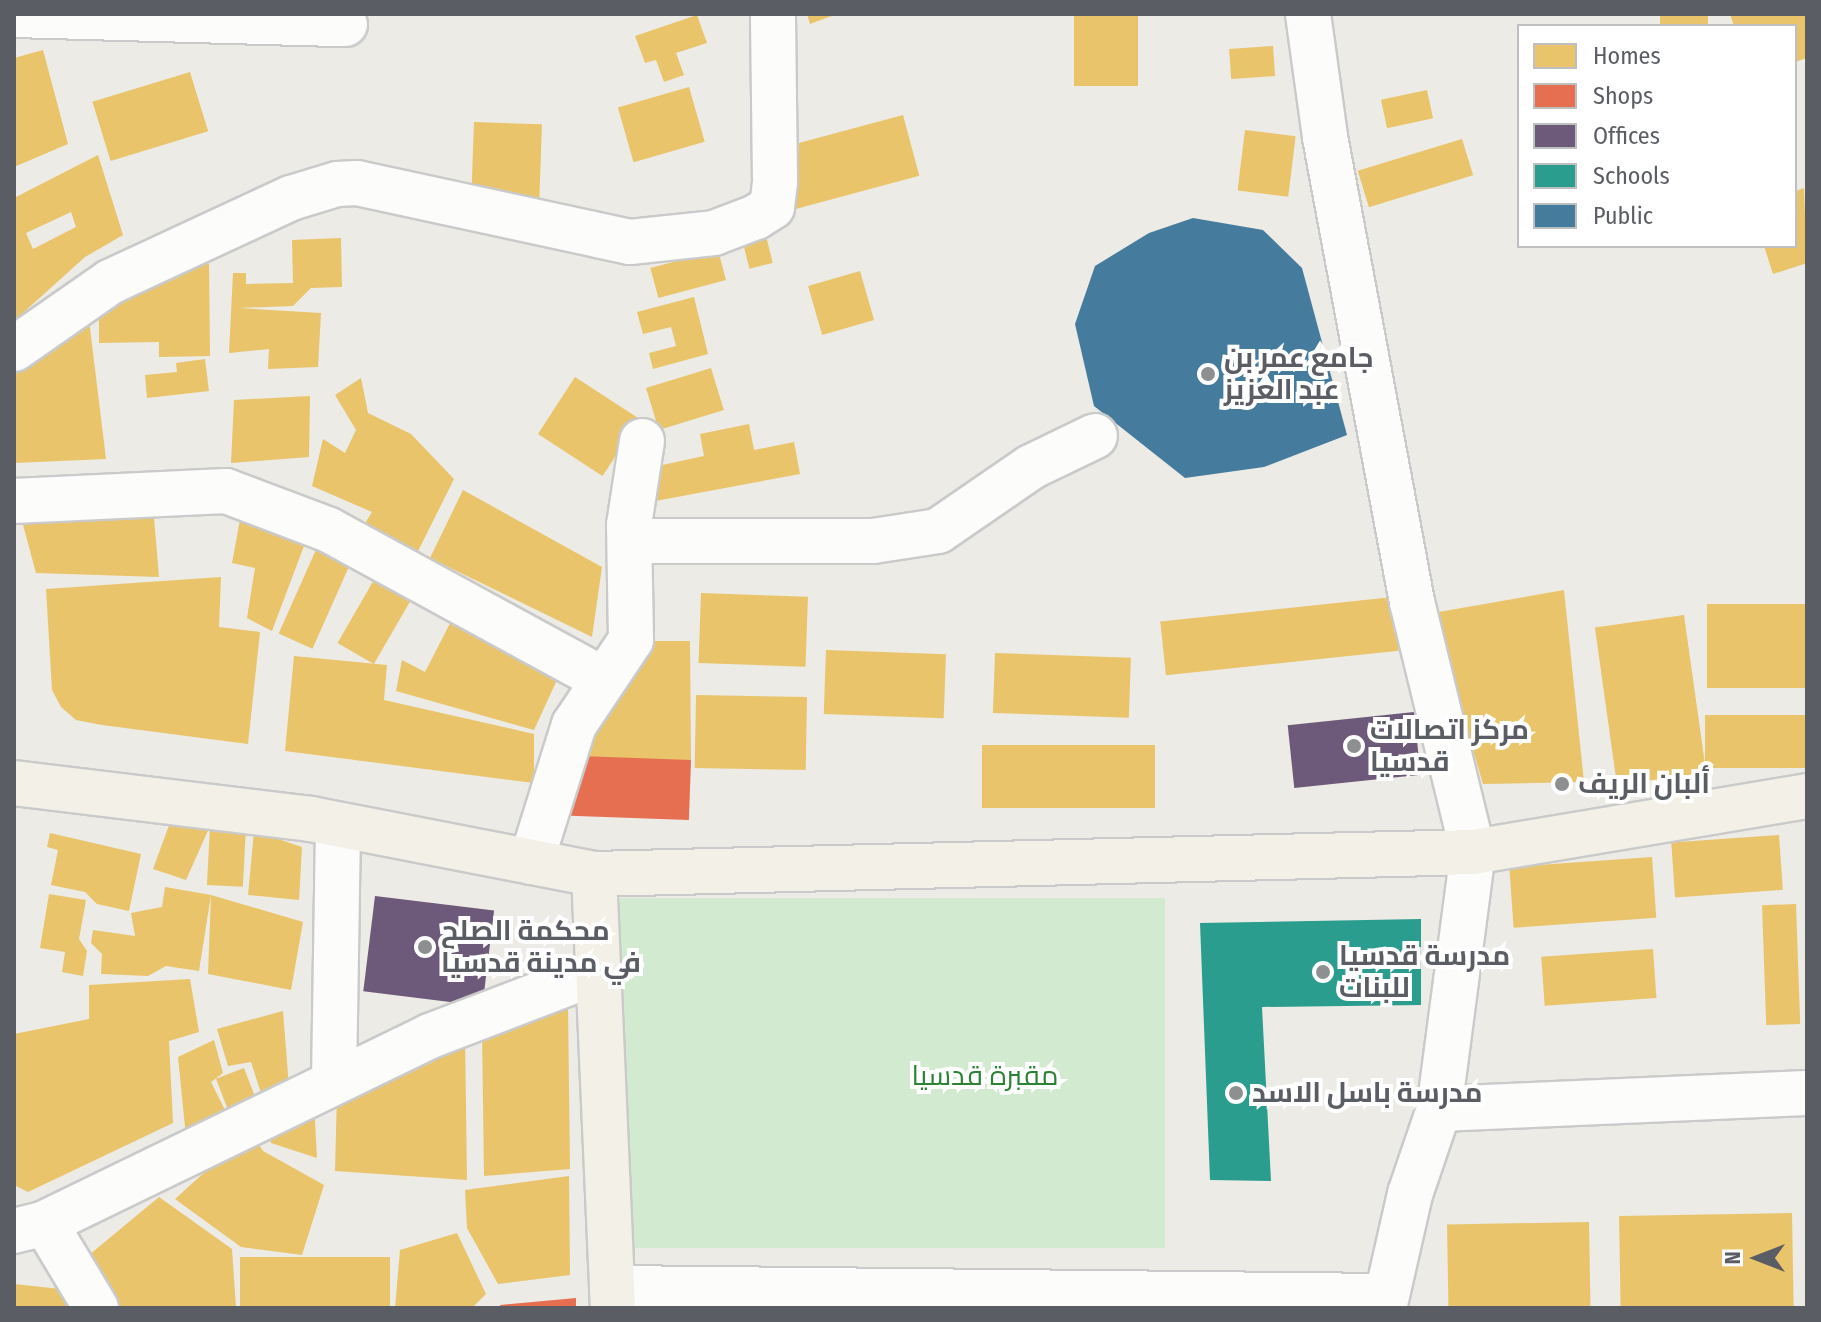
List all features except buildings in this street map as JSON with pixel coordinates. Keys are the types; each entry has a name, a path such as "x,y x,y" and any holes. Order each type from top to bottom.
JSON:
{"main road":[{"path":"14,783 338,825 594,874 1473,852 1807,796"},
{"path":"594,874 612,1298"}],"street":[{"path":"14,349 110,282 291,198 337,184 357,183 630,242 714,233 756,217 772,207 775,181 773,14"},
{"path":"612,1298 1384,1302 1410,1194 1439,1109 1473,852 1412,602 1325,137 1308,14"},
{"path":"14,15 345,24"},
{"path":"632,541 873,541 938,531 1031,467 1095,436"},
{"path":"531,862 574,725 631,640 633,485 642,441"},
{"path":"14,501 226,491 329,530 602,679"},
{"path":"334,1081 338,825"},
{"path":"96,1308 30,1227 430,1036 598,972"},
{"path":"1439,1109 1807,1093"}],"green space":[{"name":"مقبرة قدسيا","path":"620,898 1165,898 1165,1248 620,1248"}],"place":[{"name":"جامع عمر بن عبد العزيز","path":"1208,374"},
{"name":"مركز اتصالات قدسيا","path":"1354,746"},
{"name":"ألبان الريف","path":"1562,784"},
{"name":"محكمة الصلح في مدينة قدسيا","path":"425,947"},
{"name":"مدرسة قدسيا للبنات","path":"1323,972"},
{"name":"مدرسة باسل الاسد","path":"1236,1093"}]}
